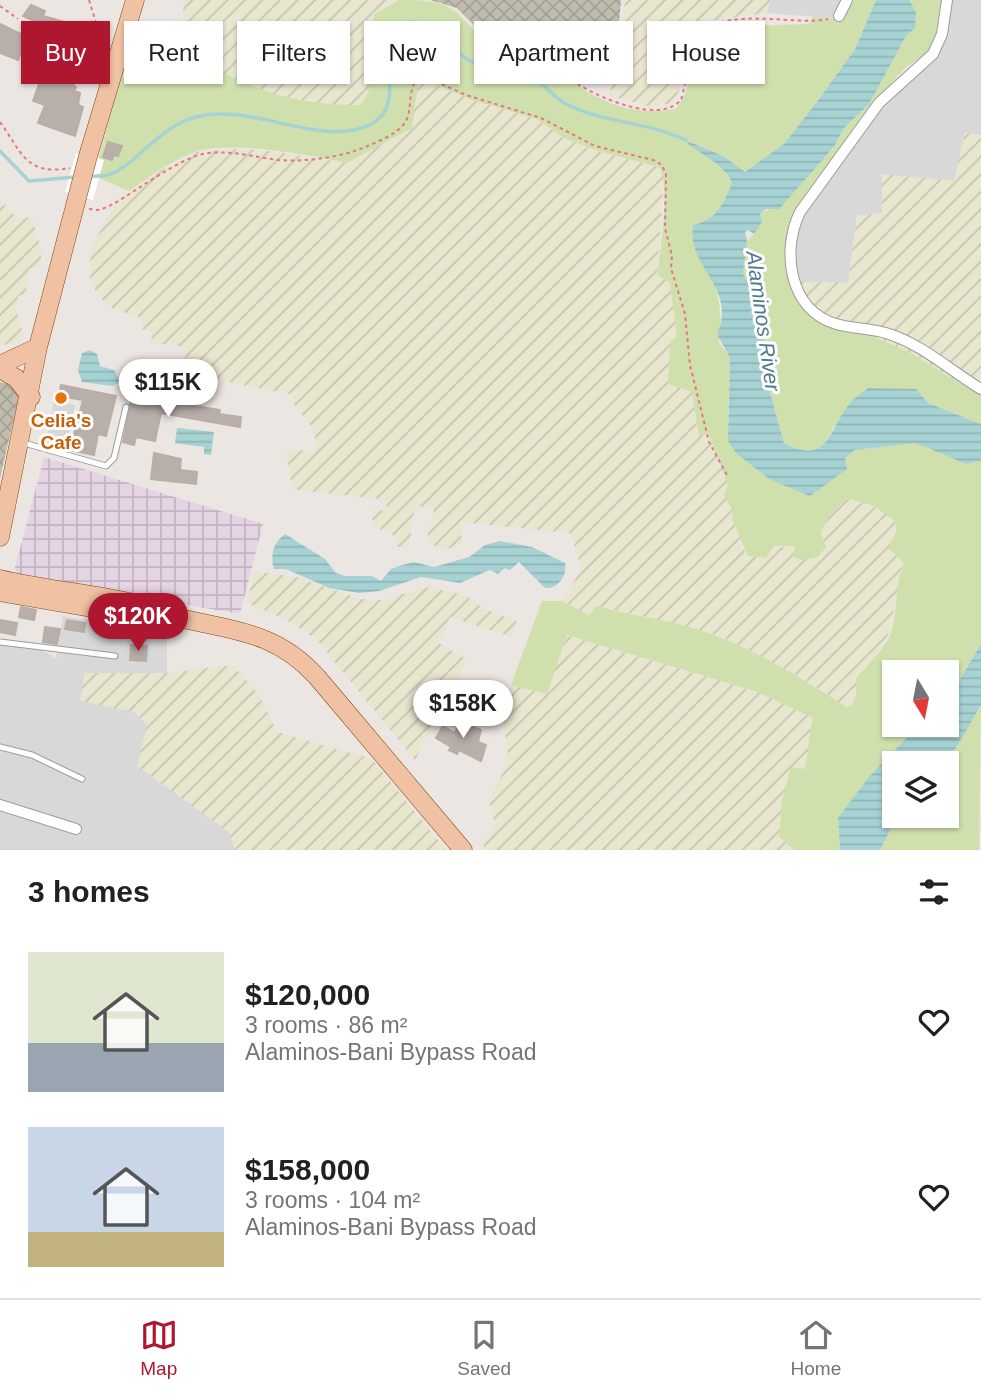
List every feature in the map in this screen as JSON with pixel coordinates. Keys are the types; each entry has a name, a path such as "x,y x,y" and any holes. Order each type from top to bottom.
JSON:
{"main road":[{"path":"0,537 31,397 38,347 76,202 83,161 135,0"},
{"path":"3,366 38,347"},
{"path":"3,366 34,372"},
{"path":"3,366 31,397"},
{"path":"0,579 138,604 166,614 254,634 281,645 302,660 463,850"},
{"path":"0,592 134,616 166,614"}],"street":[{"path":"839,16 847,0"},
{"path":"947,0 942,34 933,54 879,103 800,212 792,229 791,274 807,305 818,317 835,324 888,333 927,353 981,389"},
{"path":"0,805 76,829"}],"lane":[{"path":"21,442 106,466 114,458 126,407"},
{"path":"0,642 115,656"},
{"path":"0,747 32,755 82,779"}],"path":[{"path":"89,0 95,21"},
{"path":"0,6 18,19"},
{"path":"577,84 613,104 654,111 675,107 681,100 702,33 713,25 760,20 822,20 839,16"},
{"path":"76,202 100,209 202,155 231,153 280,160 335,156 360,149 387,137 403,124 412,88 424,76 466,95 533,114 595,146 653,160 662,165 666,175 665,228 672,256 671,268 685,314 690,365 709,442 727,475"},
{"path":"0,122 24,160 40,168 66,169 83,161"}],"shaded area":[{"path":"184,0 399,0 390,4 381,21 364,21 364,84 370,84 370,92 361,105 324,105 291,100 241,84 350,84 350,21 237,21 237,82 223,74 223,21 182,21"},
{"path":"430,0 621,0 619,21 474,21 474,25 457,8"},
{"path":"625,0 770,0 767,13 711,21 647,21 647,84 681,84 675,102 653,107 609,96 611,84 633,84 633,21 623,21"},
{"path":"770,0 845,0 841,19 767,13"},
{"path":"952,0 981,0 981,135 965,133 954,181 882,213 857,216 848,283 795,282 793,272 800,217 879,105 929,59"},
{"path":"418,84 438,84 537,119 564,138 601,152 659,167 663,174 663,192 657,275 670,283 677,339 692,392 699,436 708,433 728,485 725,495 734,511 732,519 743,540 744,551 795,546 793,557 821,533 829,516 846,498 874,506 896,522 904,563 897,579 899,588 893,606 894,622 871,664 863,670 850,709 800,677 723,638 686,626 597,606 589,615 562,601 581,570 571,533 460,522 462,543 445,550 433,545 427,538 434,510 415,505 409,547 398,547 394,536 376,527 371,517 373,510 387,511 386,500 292,489 286,450 317,451 313,428 293,403 293,395 184,373 186,347 152,343 151,332 142,329 140,317 115,310 99,297 90,280 91,248 118,199 152,175 196,152 232,149 270,151 347,163 411,128"},
{"path":"965,133 981,135 981,396 909,352 818,320 790,281 848,283 857,216 882,213 882,174 954,181"},
{"path":"7,205 17,219 32,217 41,250 41,265 29,269 26,294 18,296 16,310 23,333 19,340 0,346 0,206"},
{"path":"0,382 15,386 20,392 0,478"},
{"path":"54,401 75,405 66,447 46,443"},
{"path":"44,457 263,524 240,614 17,576 15,568"},
{"path":"254,571 296,577 360,599 381,600 429,587 467,596 483,608 518,622 511,637 450,617 439,643 467,660 415,760 315,638 285,619 247,603"},
{"path":"63,616 167,633 167,673 86,673 81,701 135,712 147,725 204,813 230,832 235,850 0,850 0,641 32,645 56,658"},
{"path":"566,635 758,692 813,718 810,750 804,769 791,767 794,850 487,850 481,843 492,834 494,821 489,799 505,769 508,755 501,705 511,685 547,693"},
{"path":"233,665 259,695 277,732 372,759 446,850 235,850 229,832 137,766 147,725 135,712 80,701 85,673 167,673"}],"green space":[{"path":"399,0 436,3 456,12 474,30 474,84 576,84 615,105 653,111 676,109 688,84 765,84 765,25 809,24 813,17 841,19 845,0 876,0 855,49 784,144 745,172 723,156 686,140 723,170 732,184 714,215 693,225 718,296 721,326 719,343 730,357 728,420 737,454 753,465 845,458 855,450 916,443 966,464 981,461 981,644 959,681 959,660 882,660 882,737 909,737 896,751 882,751 882,767 838,818 840,850 794,850 779,837 782,800 791,767 804,769 813,718 758,692 567,635 547,694 511,685 542,601 562,601 589,615 596,606 708,633 771,662 850,709 856,696 856,679 879,653 892,630 898,584 904,563 888,548 896,532 896,522 874,506 847,498 829,516 821,533 826,547 818,557 802,560 793,557 795,546 774,546 766,558 748,556 732,519 733,511 724,495 728,485 708,433 699,436 692,392 668,384 670,341 677,338 670,283 657,275 664,204 659,167 601,152 564,138 537,119 472,100 435,84 460,84 460,21 373,21 375,14"},
{"path":"909,0 944,0 938,37 926,54 905,68 885,90 788,238 805,307 909,352 981,396 981,424 928,403 916,389 834,426 821,447 809,451 801,450 784,443 766,378 764,342 756,317 757,300 743,273 747,241 754,234 760,214 789,198 796,187 834,148 844,128 869,104 906,36 915,28"},
{"path":"223,72 237,79 237,84 248,84 277,94 329,104 360,105 370,84 418,84 412,128 347,163 271,150 228,148 186,155 129,191 94,176 120,77 124,78 124,84 223,84"},
{"path":"981,705 979,850 880,850 890,828 959,828 959,751 953,751"}],"water":[{"path":"876,0 909,0 916,12 915,28 906,36 869,104 844,128 834,147 779,209 766,209 760,214 762,222 754,234 748,230 745,232 747,241 743,273 757,299 756,317 764,342 766,378 784,443 798,449 809,451 824,444 849,404 868,388 916,389 928,403 981,424 981,461 966,464 916,443 855,450 845,458 847,469 810,496 769,479 737,454 728,441 730,358 717,334 722,318 721,303 697,253 693,240 693,225 714,215 732,183 717,164 683,139 723,156 745,172 784,144 855,49"},
{"path":"90,350 97,354 100,366 114,370 121,382 112,386 82,382 78,370 82,353"},
{"path":"177,428 214,432 211,455 204,454 204,447 175,443"},
{"path":"285,534 325,559 336,573 345,576 372,576 381,581 391,569 399,566 414,562 434,567 469,557 485,545 500,541 532,547 565,563 565,573 561,581 545,588 519,562 510,570 505,568 498,574 490,570 460,583 421,577 379,591 359,593 329,588 286,569 274,569 274,550"},
{"path":"981,644 981,705 956,748 953,751 894,751 907,737 959,737 959,681"},
{"path":"882,763 882,828 891,828 880,850 840,850 838,818"}],"pier":[{"path":"76,153 104,160 93,200 65,192"}],"building":[{"path":"31,5 45,11 43,16 61,21 35,21 23,16"},
{"path":"0,24 21,34 21,52 18,60 0,53"},
{"path":"39,84 73,84 76,87 74,91 80,93 78,105 83,107 75,136 38,123 45,105 33,101"},
{"path":"108,142 122,146 118,156 114,155 112,160 103,157"},
{"path":"61,385 116,396 106,436 98,434 94,455 70,450 83,400 59,396"},
{"path":"131,400 157,406 178,403 220,410 219,414 241,417 240,427 161,413 155,441 136,437 134,445 123,442"},
{"path":"154,453 181,459 180,470 197,472 196,484 151,479"},
{"path":"21,607 36,610 34,620 19,617"},
{"path":"0,620 17,623 15,635 0,632"},
{"path":"67,620 85,623 84,632 65,629"},
{"path":"45,627 60,629 57,644 43,642"},
{"path":"131,645 147,646 146,661 130,660"},
{"path":"460,721 481,730 478,742 486,745 481,761 459,750 457,754 449,750 451,747 436,738 443,726 455,733"}],"waterway":[{"path":"87,177 108,175 117,171 158,137 196,117 239,115 329,131 350,131 370,125 382,115 388,102 388,43 393,31 404,24 414,22 432,28 470,61 531,76 559,100 579,110 656,129 686,140"},
{"path":"0,151 29,181 76,177"}],"place":[{"name":"Celia's Cafe","path":"61,398"}],"water label":[{"name":"Alaminos River","path":"763,321"}]}
